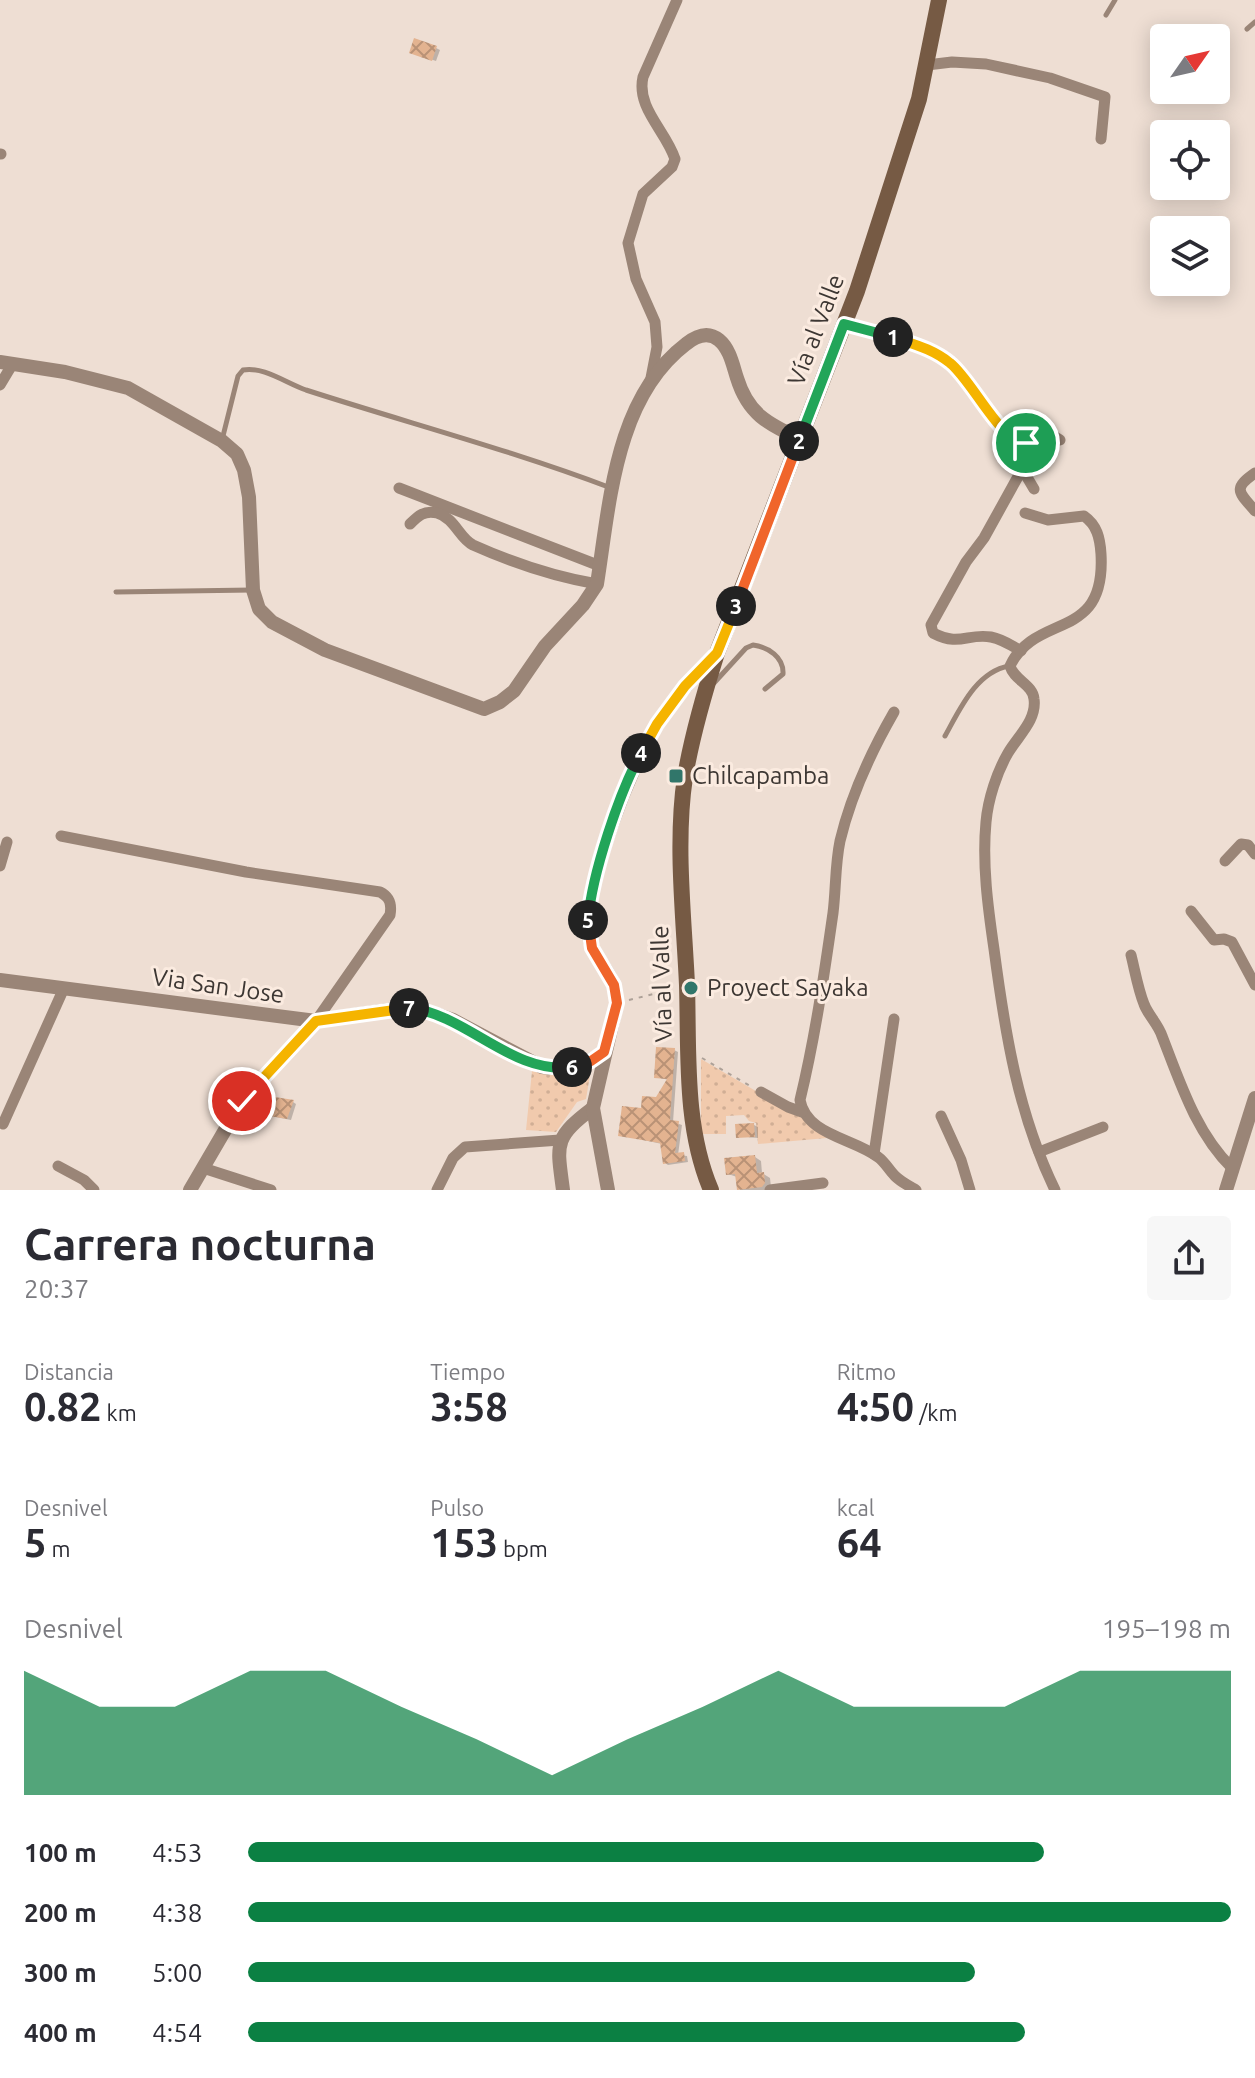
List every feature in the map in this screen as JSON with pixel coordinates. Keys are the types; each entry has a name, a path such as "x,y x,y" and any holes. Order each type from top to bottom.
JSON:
{"main road":[{"name":"Vía al Valle","path":"711,1190 695,1135 687,1050 682,826 685,780 717,653 844,324 888,200 927,65 939,0"}],"street":[{"path":"0,385 6,364 65,372 128,388 222,441 237,454 244,470 249,497 253,590 259,609 272,622 325,650 484,709 500,702 514,691 537,657 583,605 597,584 622,446 650,384 657,347 655,322 636,279 628,243 643,194 672,167 675,159 643,101 640,88 677,0"},
{"path":"927,65 952,62 986,64 1050,78 1105,97 1101,139"},
{"path":"844,324 885,334 936,353 964,376 1017,443 1041,448 1045,446 1036,431 1039,427 1060,440"},
{"path":"650,384 675,352 694,338 706,334 719,339 730,356 748,404 767,423 800,439"},
{"path":"1021,651 1007,642 988,636 956,641 943,638 933,633 931,625 1020,473 1024,472 1034,489"},
{"path":"1255,473 1239,488 1255,511"},
{"path":"399,488 600,566"},
{"path":"410,524 420,514 429,511 441,514 469,543 574,580 597,584"},
{"path":"1025,513 1048,520 1074,515 1092,521 1098,534 1101,563 1094,597 1086,610 1077,620 1052,629 1021,651 1010,666 1013,674 1033,693 1035,702 1028,724 1007,754 990,798 986,823 986,893 1014,1080 1055,1190"},
{"path":"608,1190 593,1108 617,1003 614,985 592,948 589,910 599,866 636,762 657,724 685,686 717,653"},
{"path":"802,1112 800,1100 823,995 841,837 870,755 894,712"},
{"path":"61,836 246,872 370,890 386,895 391,907 390,915 316,1021 242,1101 190,1190"},
{"path":"0,866 7,842"},
{"path":"1225,861 1241,844 1248,845 1255,854"},
{"path":"1191,911 1214,940 1232,942 1255,985"},
{"path":"1131,955 1144,1006 1161,1033 1179,1083 1205,1133 1232,1168"},
{"name":"Via San Jose","path":"0,980 316,1021 402,1008 423,1010 453,1020 542,1067 557,1069 582,1065 604,1052"},
{"path":"3,1124 64,988"},
{"path":"874,1154 894,1019"},
{"path":"761,1092 802,1112 821,1128 874,1154 897,1179 916,1190"},
{"path":"1226,1190 1255,1098"},
{"path":"563,1190 558,1149 560,1140 593,1108"},
{"path":"941,1116 961,1160 970,1190"},
{"path":"1039,1152 1103,1127"},
{"path":"437,1190 453,1158 465,1147 560,1140"},
{"path":"58,1166 84,1180 94,1190"},
{"path":"203,1168 271,1190"},
{"path":"770,1190 823,1183"}],"lane":[{"path":"1106,15 1115,0"},
{"path":"1247,29 1255,22"},
{"path":"222,441 238,376 243,370 256,369 303,389 486,444 613,489"},
{"path":"116,592 253,590"},
{"path":"705,692 746,648 753,645 774,653 784,666 783,674 765,689"},
{"path":"945,736 973,690 986,676 1010,666"}],"path":[{"path":"617,1003 687,987"},
{"path":"687,1050 761,1092"}],"shaded area":[{"path":"701,1059 802,1118 827,1138 758,1144 756,1123 744,1115 726,1116 726,1134 701,1134"},
{"path":"532,1071 564,1077 590,1075 586,1099 577,1102 556,1132 526,1130"}],"building":[{"path":"414,38 437,46 432,61 409,53"},
{"path":"656,1047 675,1048 670,1120 679,1121 675,1153 684,1152 685,1161 663,1164 660,1143 618,1136 622,1106 641,1108 642,1096 656,1097 667,1079 654,1078"},
{"path":"262,1095 294,1100 287,1119 247,1112"},
{"path":"754,1123 755,1137 736,1138 735,1124"},
{"path":"755,1155 757,1173 764,1172 765,1183 762,1187 737,1190 735,1174 726,1175 724,1158"}],"place":[{"name":"Chilcapamba","path":"676,776"},
{"name":"Proyect Sayaka","path":"691,988"}],"route":[{"path":"242,1101 316,1021 402,1008 437,1013 542,1067 557,1069 582,1065 604,1052 617,1003 614,985 592,948 588,921 592,892 619,804 636,762 657,724 685,686 717,653 844,324 885,334 936,353 964,376 1017,443 1026,443"}]}
